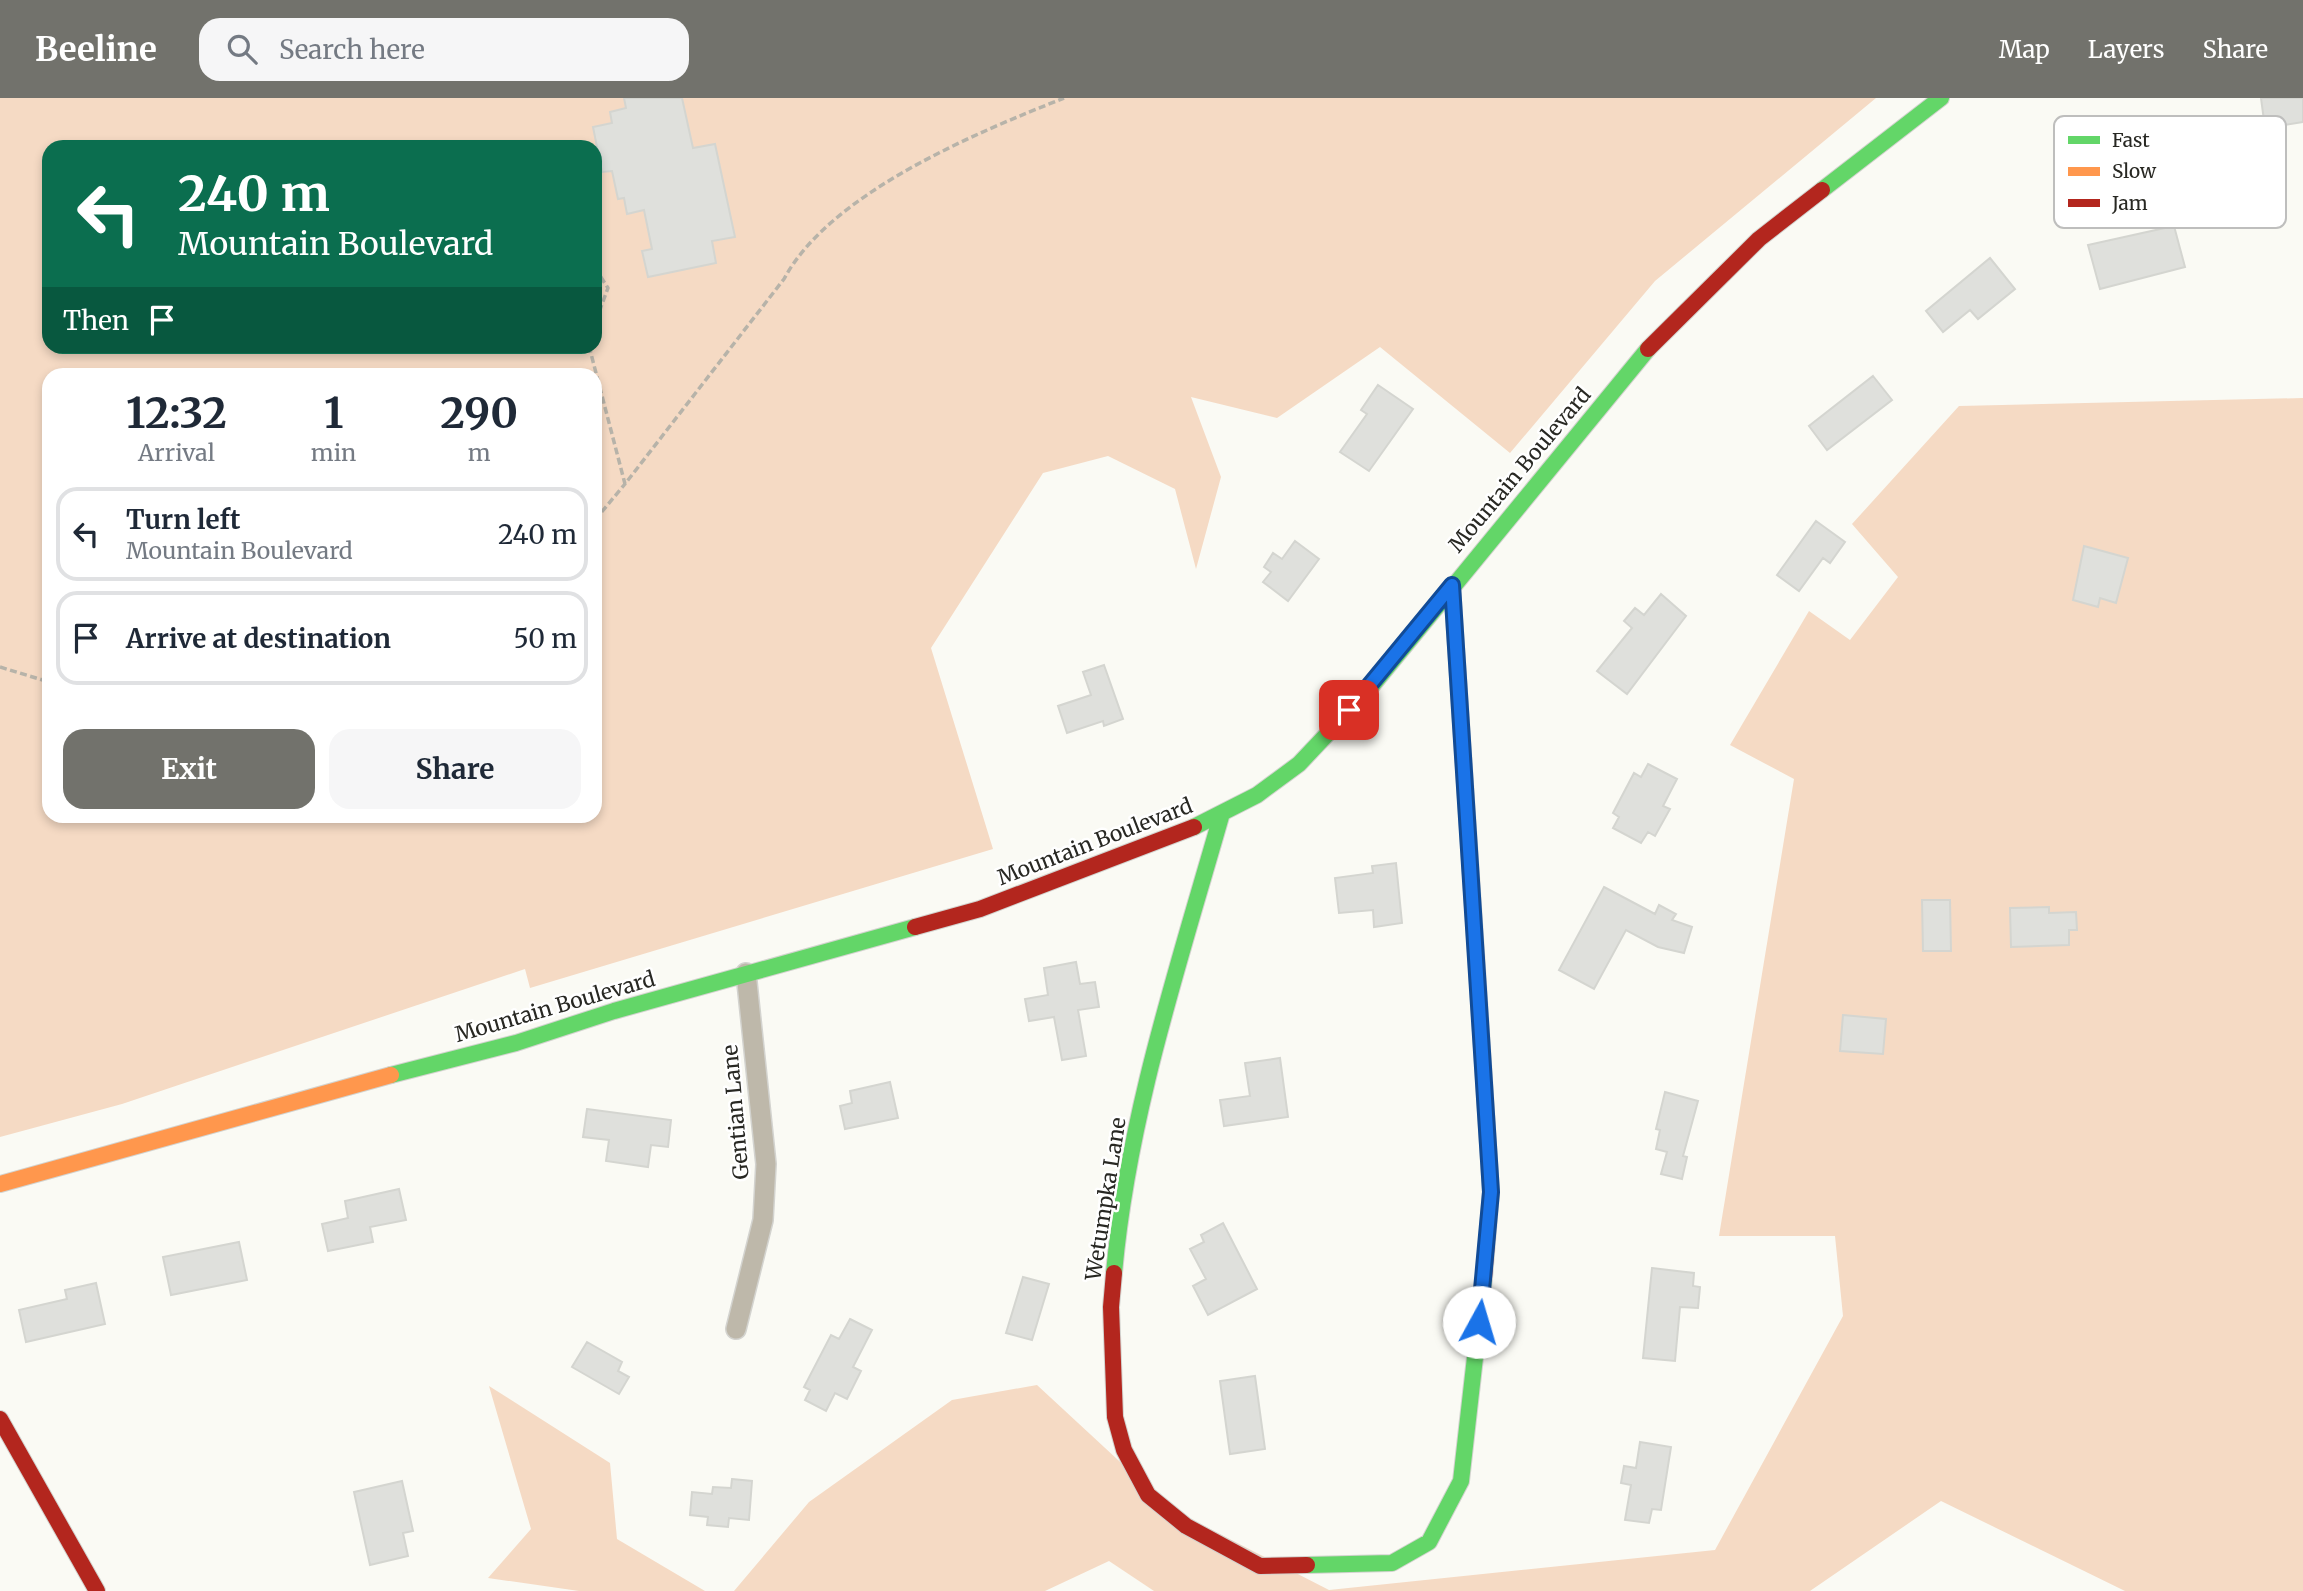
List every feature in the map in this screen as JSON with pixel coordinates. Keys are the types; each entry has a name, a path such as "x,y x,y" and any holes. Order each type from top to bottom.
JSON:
{"street":[{"name":"Mountain Boulevard","path":"0,1184 516,1042 746,973 980,909 1183,833 1257,795 1299,764 1366,693 1659,336 1759,239 1941,98"},
{"name":"Wetumpka Lane","path":"1222,813 1148,1073 1118,1230 1111,1307 1115,1417 1124,1450 1148,1495 1186,1526 1215,1543 1260,1566 1392,1563 1429,1542 1461,1481 1490,1224 1491,1192 1452,585"},
{"name":"Gentian Lane","path":"736,1329 763,1220 766,1164 746,973"},
{"path":"0,1419 97,1591"}],"path":[{"path":"602,512 784,279 794,260 844,210 968,136 1064,98"},
{"path":"602,279 608,288 602,304"},
{"path":"602,396 625,484"},
{"path":"0,667 42,680"}],"shaded area":[{"path":"0,98 1876,98 1655,281 1510,453 1380,347 1277,418 1191,397 1221,477 1196,569 1175,489 1108,456 1043,473 931,648 993,849 530,988 525,969 122,1104 0,1137"},
{"path":"2303,398 2303,1591 2125,1591 1941,1501 1810,1591 1154,1591 1109,1561 1045,1591 734,1591 809,1502 952,1400 1037,1385 1171,1509 1329,1590 1715,1550 1843,1316 1835,1236 1719,1236 1794,779 1730,745 1809,611 1850,640 1898,577 1852,524 1959,406"},
{"path":"489,1386 610,1463 617,1539 705,1591 579,1591 488,1578 531,1529"}],"building":[{"path":"624,98 682,98 693,148 715,144 735,237 712,241 716,263 648,277 642,251 652,249 644,210 627,214 624,198 618,199 612,171 602,172 602,140 596,140 593,127 612,123 610,112 626,108"},
{"path":"2261,98 2303,98 2303,122 2286,125 2286,116 2263,116"},
{"path":"2175,228 2185,267 2100,289 2088,245"},
{"path":"1990,258 2015,289 1978,319 1970,310 1943,332 1926,311"},
{"path":"1873,376 1892,400 1827,450 1809,426"},
{"path":"1378,385 1413,409 1369,471 1340,452 1367,414 1361,410"},
{"path":"1816,521 1845,542 1830,563 1823,558 1799,591 1777,575"},
{"path":"1295,541 1319,559 1288,601 1263,582 1271,572 1264,567 1273,553 1282,559"},
{"path":"2084,546 2128,558 2116,603 2100,598 2098,607 2073,600"},
{"path":"1661,594 1686,616 1627,694 1597,671 1632,628 1624,621 1635,608 1644,615"},
{"path":"1104,665 1123,719 1104,726 1103,721 1067,733 1058,706 1091,695 1083,672"},
{"path":"1648,764 1677,779 1663,806 1670,809 1655,836 1648,832 1641,843 1613,828 1619,817 1613,813 1634,773 1641,777"},
{"path":"1396,863 1402,923 1374,927 1373,910 1339,913 1335,878 1373,873 1372,866"},
{"path":"1604,887 1655,914 1659,905 1676,914 1672,920 1692,927 1684,953 1658,947 1626,930 1594,989 1559,970"},
{"path":"1922,900 1950,900 1951,951 1923,951"},
{"path":"2049,907 2049,913 2076,912 2077,930 2069,930 2069,945 2011,947 2010,908"},
{"path":"1076,962 1080,984 1095,982 1099,1007 1078,1010 1086,1056 1062,1060 1054,1017 1029,1021 1025,999 1048,995 1044,968"},
{"path":"1843,1015 1886,1019 1883,1054 1840,1051"},
{"path":"1280,1058 1288,1117 1224,1126 1220,1100 1250,1096 1245,1063"},
{"path":"890,1082 898,1118 845,1129 840,1106 852,1103 850,1091"},
{"path":"1665,1092 1698,1101 1683,1156 1687,1157 1682,1179 1661,1174 1667,1152 1656,1149 1660,1130 1656,1129"},
{"path":"587,1109 671,1120 668,1147 651,1145 648,1167 606,1161 609,1140 583,1137"},
{"path":"399,1189 406,1220 370,1227 373,1242 328,1251 322,1224 348,1218 345,1201"},
{"path":"1223,1223 1257,1289 1208,1315 1193,1286 1206,1279 1190,1249 1204,1242 1201,1235"},
{"path":"239,1242 247,1280 171,1295 163,1257"},
{"path":"1652,1268 1694,1273 1693,1286 1700,1287 1698,1308 1680,1307 1675,1361 1643,1358"},
{"path":"1023,1277 1049,1284 1032,1340 1006,1333"},
{"path":"96,1283 105,1324 26,1342 19,1310 67,1299 65,1290"},
{"path":"850,1319 872,1330 853,1367 861,1371 847,1399 835,1393 826,1411 805,1400 810,1390 804,1387 831,1335 839,1339"},
{"path":"587,1342 622,1362 618,1371 629,1377 619,1394 572,1367"},
{"path":"1255,1376 1265,1449 1230,1454 1220,1381"},
{"path":"1640,1442 1671,1447 1661,1510 1652,1509 1649,1523 1625,1520 1631,1485 1621,1483 1624,1466 1636,1468"},
{"path":"732,1479 752,1481 749,1520 729,1518 728,1527 707,1525 708,1517 690,1515 692,1492 712,1494 713,1487 731,1488"},
{"path":"402,1481 413,1531 403,1533 408,1556 370,1565 354,1492"}],"traffic: fast":[{"path":"1822,190 1941,98"},
{"path":"1194,827 1257,795 1299,764 1366,693 1648,349"},
{"path":"1452,585 1476,953"},
{"path":"1114,1273 1121,1214 1143,1098 1222,813"},
{"path":"391,1075 516,1043 614,1011 915,927"},
{"path":"1307,1565 1392,1563 1429,1542 1461,1481 1484,1278"}],"traffic: slow":[{"path":"0,1184 391,1075"}],"traffic: jam":[{"path":"1648,349 1759,239 1822,190"},
{"path":"915,927 980,909 1194,827"},
{"path":"1476,953 1491,1192 1484,1278"},
{"path":"1114,1273 1111,1307 1115,1417 1124,1450 1148,1495 1186,1526 1260,1566 1307,1565"},
{"path":"0,1419 97,1591"}],"route":[{"path":"1349,710 1366,693 1452,585 1491,1192 1479,1322"}]}
